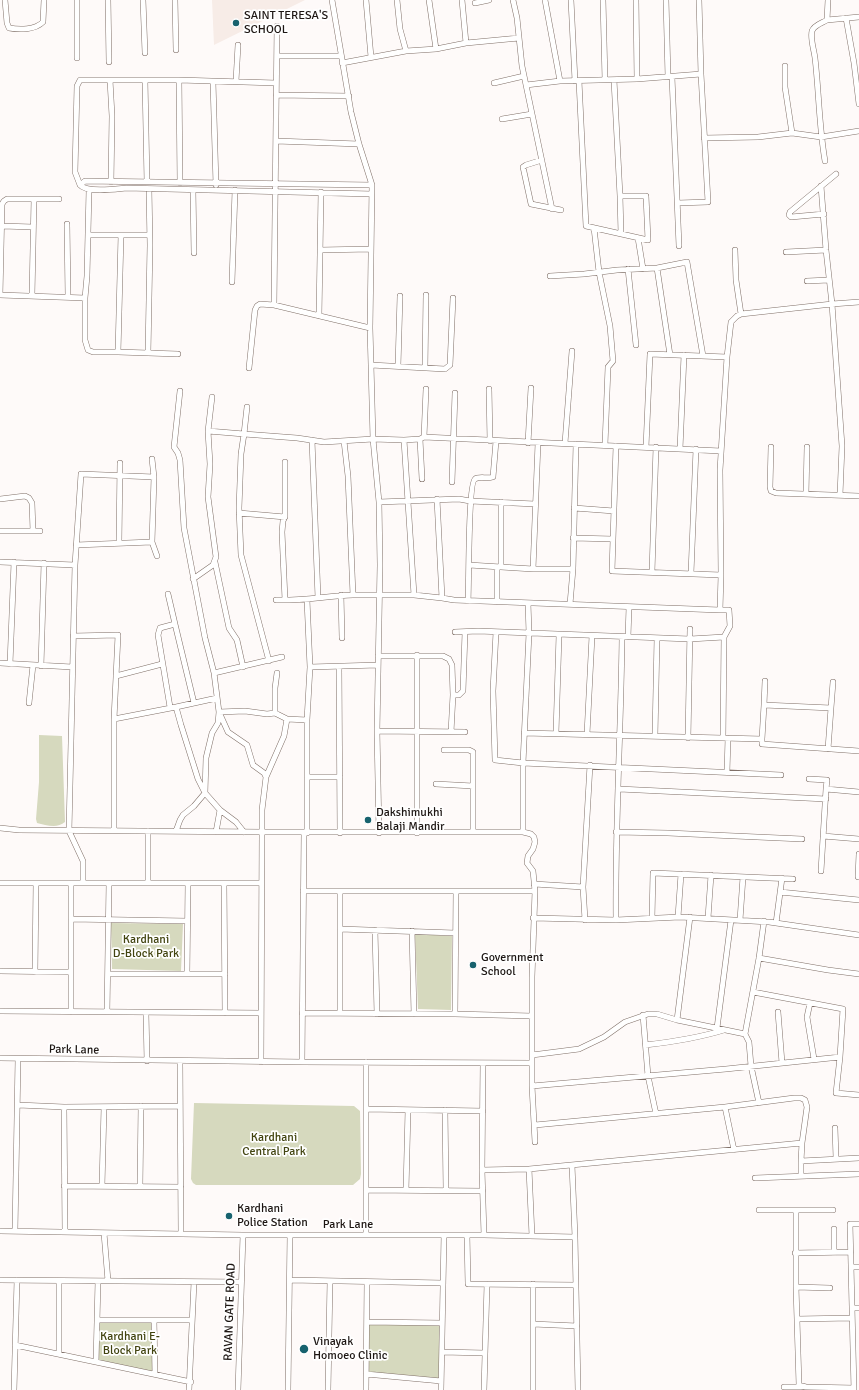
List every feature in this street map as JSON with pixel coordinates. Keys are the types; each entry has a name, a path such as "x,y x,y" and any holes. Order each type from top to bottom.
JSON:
{"street":[{"path":"5,0 7,23 9,28 14,29 31,28 40,25 43,22 44,0"},
{"path":"77,58 78,0"},
{"path":"108,0 109,62"},
{"path":"142,0 145,53"},
{"path":"175,0 176,50"},
{"path":"332,0 342,63 359,144 372,185 370,328 373,439 379,502 380,595 377,731 379,833"},
{"path":"366,0 371,57"},
{"path":"397,0 400,29 406,51"},
{"path":"429,0 436,49"},
{"path":"462,0 466,43"},
{"path":"475,3 490,0"},
{"path":"513,0 517,18 524,76 552,209"},
{"path":"545,0 560,81"},
{"path":"571,0 586,226 648,240 646,196 620,196"},
{"path":"603,0 605,80"},
{"path":"636,0 637,79"},
{"path":"666,0 678,203 679,246"},
{"path":"678,203 708,202 701,74 699,0"},
{"path":"826,20 828,0"},
{"path":"825,161 821,137 812,28 826,20 859,17"},
{"path":"846,18 859,104"},
{"path":"274,306 278,26"},
{"path":"342,63 406,51 436,49 466,43 519,38"},
{"path":"236,81 238,45"},
{"path":"277,56 342,56"},
{"path":"785,66 785,87 792,133"},
{"path":"526,85 560,81 637,79 701,74"},
{"path":"494,83 524,76"},
{"path":"276,83 179,80 82,80 78,82 75,172 81,185 89,190 235,190 372,194"},
{"path":"110,80 112,116 111,182"},
{"path":"145,80 147,182"},
{"path":"179,80 180,182"},
{"path":"614,80 621,234"},
{"path":"213,82 216,190"},
{"path":"276,95 349,96"},
{"path":"502,119 532,114"},
{"path":"704,138 758,137 792,133 821,137 859,130"},
{"path":"276,141 359,144"},
{"path":"542,160 524,167 530,204 533,206 561,210"},
{"path":"824,214 791,217 789,215 790,212 836,174"},
{"path":"81,185 85,181 372,185"},
{"path":"821,186 832,304 842,446 840,495"},
{"path":"148,353 149,189"},
{"path":"89,190 85,298 85,340 88,350 93,352 178,354"},
{"path":"193,190 194,253"},
{"path":"232,282 235,190"},
{"path":"319,316 321,192"},
{"path":"59,199 7,199 2,204 0,295 68,296 85,298"},
{"path":"32,296 34,199"},
{"path":"67,224 68,296"},
{"path":"2,226 33,227"},
{"path":"594,228 599,272 610,326 613,361 608,367 605,445"},
{"path":"88,235 149,235"},
{"path":"118,352 121,235"},
{"path":"638,238 643,269"},
{"path":"320,250 371,249"},
{"path":"735,250 736,280 741,314"},
{"path":"786,252 826,250"},
{"path":"550,276 657,268 688,262 703,356"},
{"path":"657,268 670,355"},
{"path":"628,269 636,345"},
{"path":"807,282 829,280"},
{"path":"425,368 426,295"},
{"path":"398,366 400,296"},
{"path":"371,365 445,369 450,365 453,298"},
{"path":"715,610 720,610 721,451 727,357 731,322 741,314 859,302"},
{"path":"248,368 255,310 260,304 370,328"},
{"path":"566,443 572,351"},
{"path":"646,447 650,354 727,357"},
{"path":"680,449 684,355"},
{"path":"528,443 531,388"},
{"path":"422,479 422,438 426,389"},
{"path":"489,389 490,441"},
{"path":"176,831 183,815 194,806 205,793 206,758 212,733 218,723 219,712 214,673 205,638 184,528 180,460 174,447 180,391"},
{"path":"452,482 455,393"},
{"path":"212,397 208,431 210,464 208,497 216,552 215,562 229,628 237,640 243,667"},
{"path":"247,406 241,454 239,514 240,555 269,661"},
{"path":"208,431 297,438 324,442 373,439 404,440 422,438 528,443 566,443 721,451"},
{"path":"312,440 318,598"},
{"path":"404,440 414,595"},
{"path":"344,441 348,476 353,595"},
{"path":"468,601 470,501 473,481 475,479 493,477 496,441"},
{"path":"533,569 538,443"},
{"path":"570,604 573,569 576,444"},
{"path":"616,446 612,571 721,575"},
{"path":"771,447 771,491 776,493 859,496"},
{"path":"806,494 807,447"},
{"path":"652,572 656,448"},
{"path":"692,574 696,450"},
{"path":"152,459 154,477 152,542 157,556"},
{"path":"285,462 285,517 282,532 285,600"},
{"path":"119,542 120,463"},
{"path":"83,883 83,861 69,831 75,565 81,474 154,477"},
{"path":"0,499 25,496 29,498 32,503 33,531"},
{"path":"437,499 442,598"},
{"path":"379,502 459,499 470,501 536,504"},
{"path":"497,602 502,502"},
{"path":"574,508 614,511"},
{"path":"239,514 285,517"},
{"path":"0,531 40,531"},
{"path":"573,538 613,539"},
{"path":"76,545 119,542 152,542"},
{"path":"0,562 75,565"},
{"path":"10,664 14,562"},
{"path":"193,579 211,567 215,562"},
{"path":"41,666 44,563"},
{"path":"469,565 533,569 573,569"},
{"path":"168,594 194,703"},
{"path":"341,595 342,638"},
{"path":"276,600 307,600 341,595 414,595 468,601 729,610 730,626 724,637 725,738 727,772"},
{"path":"302,1062 303,891 306,832 307,720 310,667 307,600"},
{"path":"524,832 523,762 529,633 528,603"},
{"path":"628,637 629,607"},
{"path":"175,624 164,626 158,631 162,664 173,707 198,779 205,793 220,810 236,822 244,832"},
{"path":"688,738 690,629"},
{"path":"455,632 496,632 690,639 724,637"},
{"path":"453,695 459,695 463,691 465,632"},
{"path":"496,632 493,691 494,757 497,760 781,775"},
{"path":"73,636 118,635 114,719 114,831"},
{"path":"556,734 559,635"},
{"path":"587,734 592,636"},
{"path":"616,920 616,832 619,789 622,637"},
{"path":"655,736 657,638"},
{"path":"417,655 417,833"},
{"path":"378,656 443,656 450,659 452,665 453,695 451,732"},
{"path":"214,673 282,657"},
{"path":"0,667 0,663 72,667"},
{"path":"116,676 162,664"},
{"path":"29,703 33,665"},
{"path":"310,667 378,665"},
{"path":"339,667 340,833"},
{"path":"275,713 275,688 277,673"},
{"path":"765,681 762,744 859,751"},
{"path":"828,749 833,682"},
{"path":"114,719 217,698"},
{"path":"764,705 831,708"},
{"path":"219,712 244,711 267,714 275,713 287,719 307,720"},
{"path":"219,712 228,732 247,745 254,765 264,773 266,777"},
{"path":"261,1062 262,810 266,777 284,736 287,719"},
{"path":"377,731 465,732"},
{"path":"524,732 762,739"},
{"path":"444,750 472,751 473,832"},
{"path":"586,920 584,887 590,765"},
{"path":"307,777 340,777"},
{"path":"809,779 827,780 821,872"},
{"path":"436,784 473,786"},
{"path":"619,789 826,799"},
{"path":"826,789 859,792"},
{"path":"216,832 220,810"},
{"path":"0,828 19,830 148,832 524,832 531,834 534,837 535,842 533,850 528,856 527,863 532,871 535,891 533,918 532,1016 532,1086 535,1142"},
{"path":"148,832 148,883"},
{"path":"616,832 802,839"},
{"path":"823,836 859,839"},
{"path":"858,877 859,854"},
{"path":"652,918 653,873 793,879"},
{"path":"678,917 681,874"},
{"path":"708,918 711,875"},
{"path":"740,920 743,877"},
{"path":"776,923 782,878"},
{"path":"0,883 261,883"},
{"path":"35,972 36,883"},
{"path":"71,883 71,1012"},
{"path":"107,1012 108,883"},
{"path":"186,974 188,883"},
{"path":"224,883 225,1013"},
{"path":"534,884 584,887"},
{"path":"303,891 535,891"},
{"path":"340,891 340,1013"},
{"path":"455,1014 456,891"},
{"path":"780,892 859,900"},
{"path":"677,1020 690,917"},
{"path":"533,918 616,920 690,917 764,921 859,935"},
{"path":"71,919 188,921"},
{"path":"717,1028 731,920"},
{"path":"759,1103 751,1066 749,1042 745,1034 759,958 764,921"},
{"path":"340,928 456,932"},
{"path":"375,930 377,1014"},
{"path":"412,931 414,1014"},
{"path":"759,958 859,974"},
{"path":"0,971 70,972"},
{"path":"108,974 224,974"},
{"path":"752,992 844,1009 836,1093 859,1095"},
{"path":"810,1003 807,1017 814,1059"},
{"path":"0,1011 261,1013"},
{"path":"778,1012 782,1063"},
{"path":"146,1013 147,1060"},
{"path":"302,1013 532,1016"},
{"path":"532,1055 578,1049 604,1036 625,1022 643,1015 657,1014 677,1020 745,1034"},
{"path":"643,1015 648,1076 656,1114"},
{"path":"645,1045 686,1040 725,1030"},
{"path":"532,1086 782,1063 840,1056"},
{"name":"Park Lane","path":"0,1058 261,1062 532,1063"},
{"path":"15,1231 18,1059"},
{"path":"180,1061 181,1234"},
{"path":"366,1062 366,1235"},
{"path":"483,1063 482,1170 484,1235"},
{"path":"535,1125 725,1107 801,1098 805,1100 807,1107 802,1143 801,1176"},
{"path":"18,1105 64,1107 180,1106"},
{"path":"140,1186 141,1106"},
{"path":"64,1107 65,1232"},
{"path":"102,1186 104,1107"},
{"path":"725,1107 734,1150"},
{"path":"366,1109 483,1111"},
{"path":"406,1190 408,1110"},
{"path":"445,1110 446,1190"},
{"path":"835,1128 836,1158"},
{"path":"482,1170 528,1169 802,1143"},
{"path":"801,1161 859,1158"},
{"path":"572,1165 576,1237 578,1390"},
{"path":"528,1169 532,1236"},
{"path":"756,1178 859,1174"},
{"path":"64,1186 181,1187"},
{"path":"366,1190 483,1191"},
{"path":"759,1210 833,1210"},
{"path":"796,1210 795,1253 797,1319 800,1385 802,1387"},
{"path":"784,1387 854,1389 856,1370 852,1318 850,1224 859,1224"},
{"path":"834,1230 834,1253"},
{"name":"Park Lane","path":"0,1231 243,1235 484,1235 576,1237"},
{"path":"104,1233 108,1281"},
{"name":"RAVAN GATE ROAD","path":"238,1390 243,1235"},
{"path":"288,1390 290,1235"},
{"path":"441,1390 444,1235"},
{"path":"467,1235 468,1284 576,1285"},
{"path":"795,1253 851,1252"},
{"path":"851,1267 859,1267"},
{"path":"0,1280 241,1282"},
{"path":"14,1390 17,1280"},
{"path":"59,1280 59,1354"},
{"path":"290,1280 443,1283"},
{"path":"96,1362 98,1281"},
{"path":"328,1390 330,1281"},
{"path":"189,1390 191,1382 194,1282"},
{"path":"366,1390 367,1282"},
{"path":"484,1390 487,1284"},
{"path":"533,1284 533,1390"},
{"path":"796,1287 830,1288"},
{"path":"852,1308 859,1308"},
{"path":"797,1319 852,1318"},
{"path":"97,1320 192,1320"},
{"path":"154,1320 154,1374"},
{"path":"367,1322 442,1322"},
{"path":"533,1324 577,1326"},
{"path":"15,1345 191,1382"},
{"path":"442,1352 485,1352"},
{"path":"366,1374 441,1381"}],"shaded area":[{"name":"SAINT TERESA'S SCHOOL","path":"212,0 305,0 214,45"}],"green space":[{"path":"39,735 62,736 65,822 59,825 51,826 37,823 36,819 39,782"},
{"name":"Kardhani D-Block Park","path":"111,923 183,924 181,971 112,969"},
{"path":"415,934 452,936 451,1010 418,1009"},
{"name":"Kardhani Central Park","path":"194,1103 354,1106 360,1111 360,1179 353,1185 196,1185 191,1179"},
{"name":"Kardhani E- Block Park","path":"97,1320 154,1320 155,1374 96,1362"},
{"path":"367,1322 442,1323 441,1381 366,1374"}],"place":[{"name":"SAINT TERESA'S SCHOOL","path":"236,23"},
{"name":"Dakshimukhi Balaji Mandir","path":"368,820"},
{"name":"Government School","path":"473,965"},
{"name":"Kardhani Police Station","path":"229,1216"},
{"name":"Vinayak Homoeo Clinic","path":"304,1349"}]}
